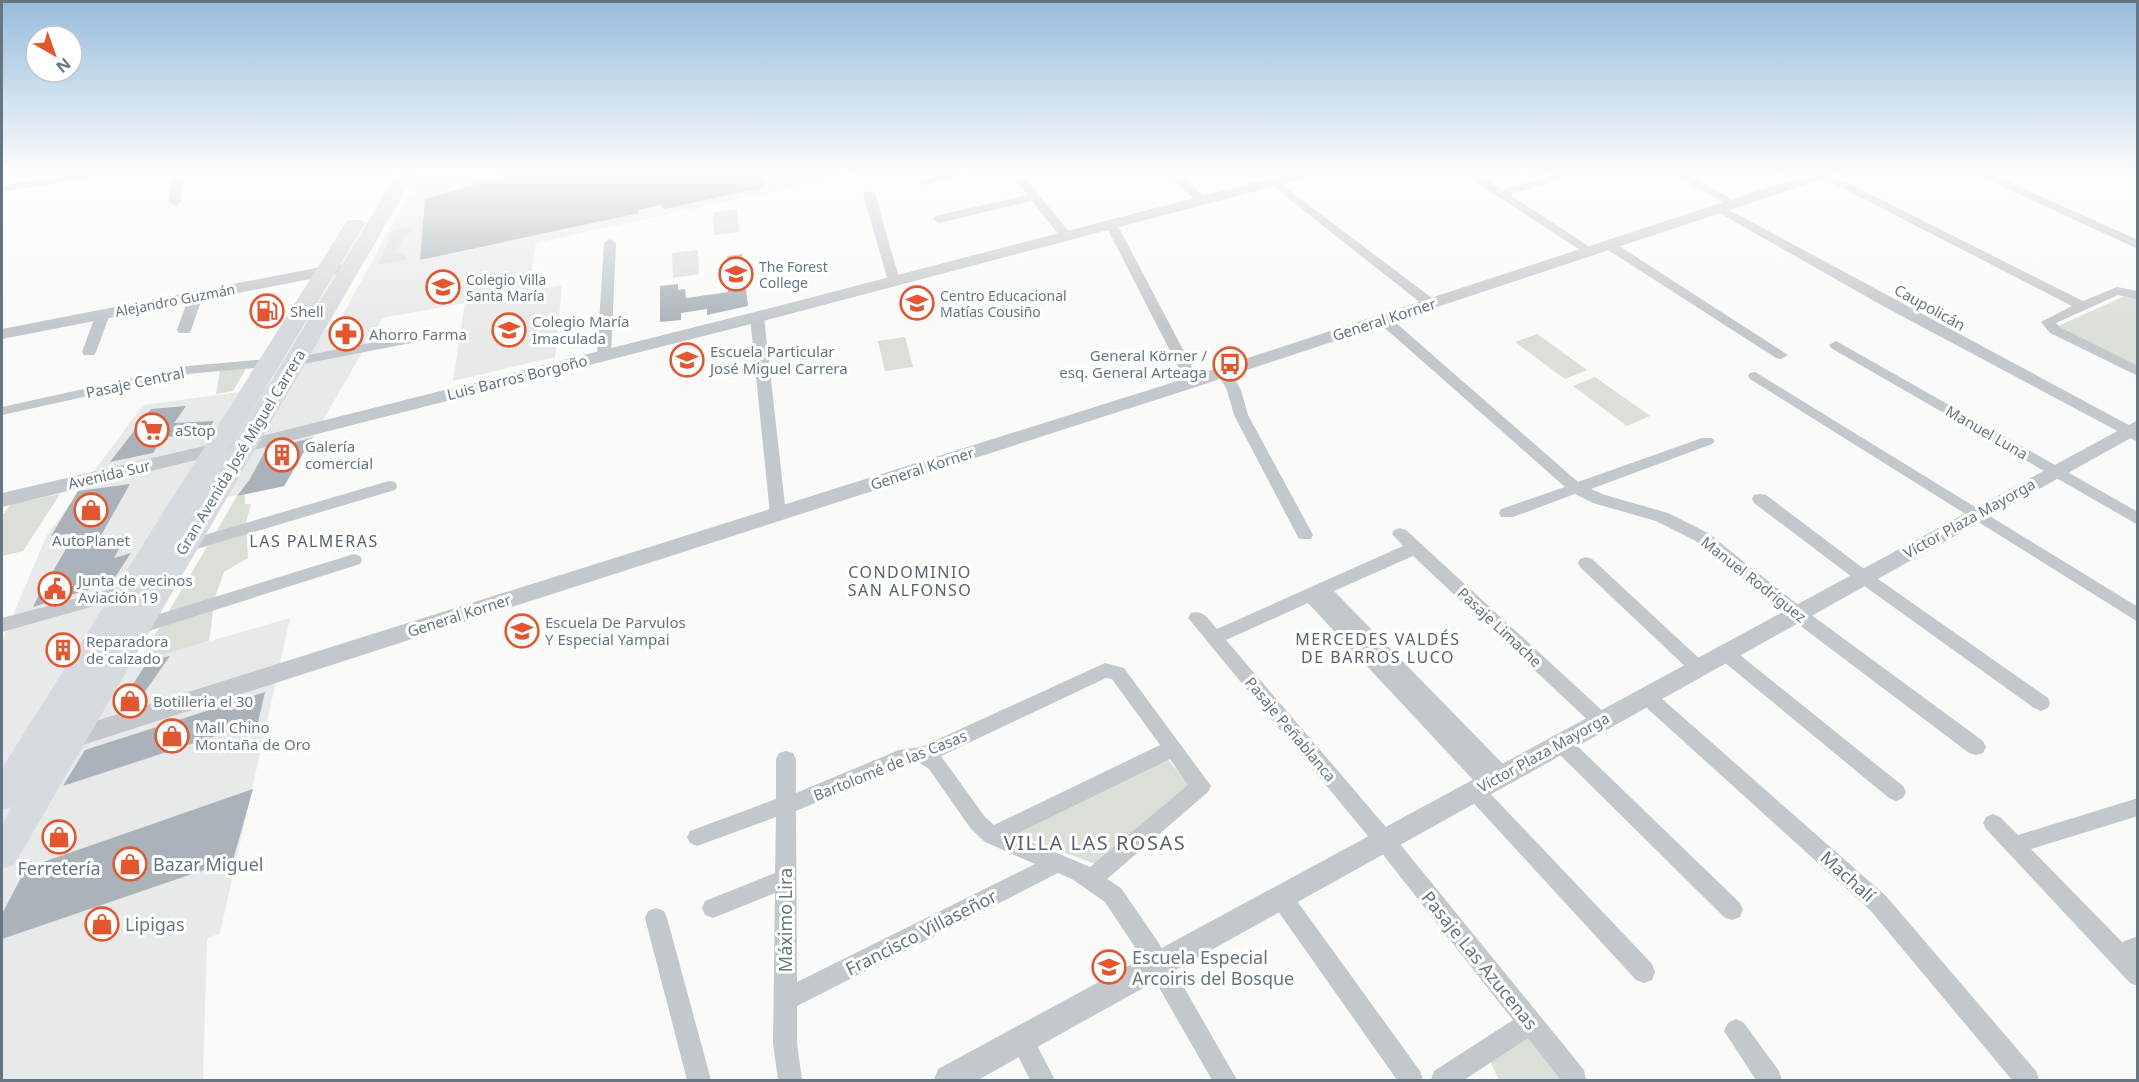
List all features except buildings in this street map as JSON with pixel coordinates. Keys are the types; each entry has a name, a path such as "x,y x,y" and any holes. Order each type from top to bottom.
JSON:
{"main road":[{"name":"Gran Avenida José Miguel Carrera","path":"281,363 326,271 355,224"},
{"name":"Gran Avenida José Miguel Carrera","path":"2,796 11,767 229,448 281,363 349,269 376,224"},
{"name":"Gran Avenida José Miguel Carrera","path":"2,854 183,547 229,448"}],"street":[{"path":"878,224 894,281"},
{"path":"1057,224 1066,236"},
{"name":"Luis Barros Borgoño","path":"229,448 604,355 1109,224"},
{"path":"1111,224 1193,382"},
{"path":"1329,224 1431,304"},
{"path":"1548,224 1590,251"},
{"name":"General Korner","path":"11,767 70,738 1193,382 1671,224"},
{"name":"Caupolicán","path":"1758,224 1888,303 2134,431"},
{"path":"1922,224 2082,306"},
{"path":"2093,224 2138,245"},
{"path":"604,355 610,243"},
{"path":"1609,245 1781,355"},
{"name":"Alejandro Guzmán","path":"3,336 103,314 326,271 349,269"},
{"path":"2138,295 2117,291 2049,320 2048,324 2055,330 2138,372"},
{"path":"184,330 196,296"},
{"path":"89,352 103,314"},
{"path":"757,316 778,514"},
{"name":"Manuel Rodríguez","path":"1383,319 1576,488 1599,499 1662,518 1689,530 1726,554 1796,613 1976,747"},
{"name":"Pasaje Central","path":"2,411 188,370 281,363 421,337"},
{"name":"Manuel Luna","path":"1836,345 2138,520"},
{"path":"1224,372 1234,390 1241,415 1305,535"},
{"path":"1755,376 2138,616"},
{"name":"Víctor Plaza Mayorga","path":"949,1080 1862,576 2054,471 2134,431"},
{"path":"1507,513 1707,441"},
{"name":"Avenida Sur","path":"2,500 229,448"},
{"path":"183,547 389,486"},
{"path":"1760,499 1862,576 2041,703"},
{"name":"Pasaje Limache","path":"1400,534 1600,720"},
{"path":"1214,638 1416,548"},
{"path":"135,628 354,560"},
{"path":"1586,563 1697,667"},
{"path":"2,625 130,590 160,586"},
{"path":"1316,593 1488,782 1644,972"},
{"name":"Pasaje Peñablanca","path":"1197,618 1384,840"},
{"path":"1724,652 1896,792"},
{"name":"Bartolomé de las Casas","path":"697,837 770,809 786,806 906,756 924,755 1105,670 1118,673 1173,748"},
{"name":"Machalí","path":"1645,695 1878,903 2027,1080"},
{"path":"1560,742 1732,910"},
{"path":"992,836 1173,748 1201,786 1092,879"},
{"path":"924,755 936,763 978,823 992,836 1092,879 1119,903 1225,1080"},
{"name":"Máximo Lira","path":"786,759 785,1043 790,1080"},
{"path":"2014,845 2138,807"},
{"path":"1993,823 2128,950 2138,975"},
{"name":"Pasaje Las Azucenas","path":"1384,840 1575,1079"},
{"name":"Francisco Villaseñor","path":"785,1000 1057,863"},
{"path":"712,908 786,879"},
{"path":"1281,897 1411,1080"},
{"path":"656,918 699,1080"},
{"path":"1443,1080 1530,1023"},
{"path":"1736,1031 1770,1080"},
{"path":"1022,1040 1043,1080"}],"shaded area":[{"path":"392,224 621,224 536,243 528,291 562,285 555,357 453,381 465,303 382,318 285,486 168,508 59,685 290,618 220,933 207,939 203,1080 2,1080 2,641 47,535 143,405 290,385 323,330 336,327"},
{"path":"714,224 738,224 739,232 714,235"},
{"path":"411,228 395,252 406,255 406,260 378,265 394,229"},
{"path":"698,250 699,274 673,278 672,253"},
{"path":"2129,294 2137,297 2137,366 2058,326"},
{"path":"1537,334 1587,370 1565,379 1515,342"},
{"path":"905,337 913,367 885,371 878,341"},
{"path":"247,367 233,391 216,394 220,371"},
{"path":"1595,377 1650,416 1627,426 1573,386"},
{"path":"60,494 23,551 2,556 2,516 11,504"},
{"path":"245,494 245,504 251,504 246,522 248,558 224,572 215,597 209,641 139,662 237,496"},
{"path":"1166,758 1192,787 1098,865 1012,833"},
{"path":"1526,1034 1565,1080 1499,1080 1490,1061"}],"place":[{"name":"The Forest College","path":"736,274"},
{"name":"Colegio Villa Santa María","path":"443,287"},
{"name":"Centro Educacional Matías Cousiño","path":"917,303"},
{"name":"Shell","path":"267,311"},
{"name":"Colegio María Imaculada","path":"509,330"},
{"name":"Ahorro Farma","path":"346,334"},
{"name":"Escuela Particular José Miguel Carrera","path":"687,360"},
{"name":"General Körner / esq. General Arteaga","path":"1230,364"},
{"name":"aStop","path":"152,430"},
{"name":"Galería comercial","path":"282,455"},
{"name":"AutoPlanet","path":"91,510"},
{"name":"Junta de vecinos Aviación 19","path":"55,589"},
{"name":"Escuela De Parvulos Y Especial Yampai","path":"522,631"},
{"name":"Reparadora de calzado","path":"63,650"},
{"name":"Botilleria el 30","path":"130,701"},
{"name":"Mall Chino Montaña de Oro","path":"172,736"},
{"name":"Ferretería","path":"59,837"},
{"name":"Bazar Miguel","path":"130,864"},
{"name":"Lipigas","path":"102,924"},
{"name":"Escuela Especial Arcoiris del Bosque","path":"1109,967"}],"district":[{"name":"LAS PALMERAS","path":"314,541"},
{"name":"CONDOMINIO SAN ALFONSO","path":"910,581"},
{"name":"MERCEDES VALDÉS DE BARROS LUCO","path":"1378,648"},
{"name":"VILLA LAS ROSAS","path":"1095,842"}]}
